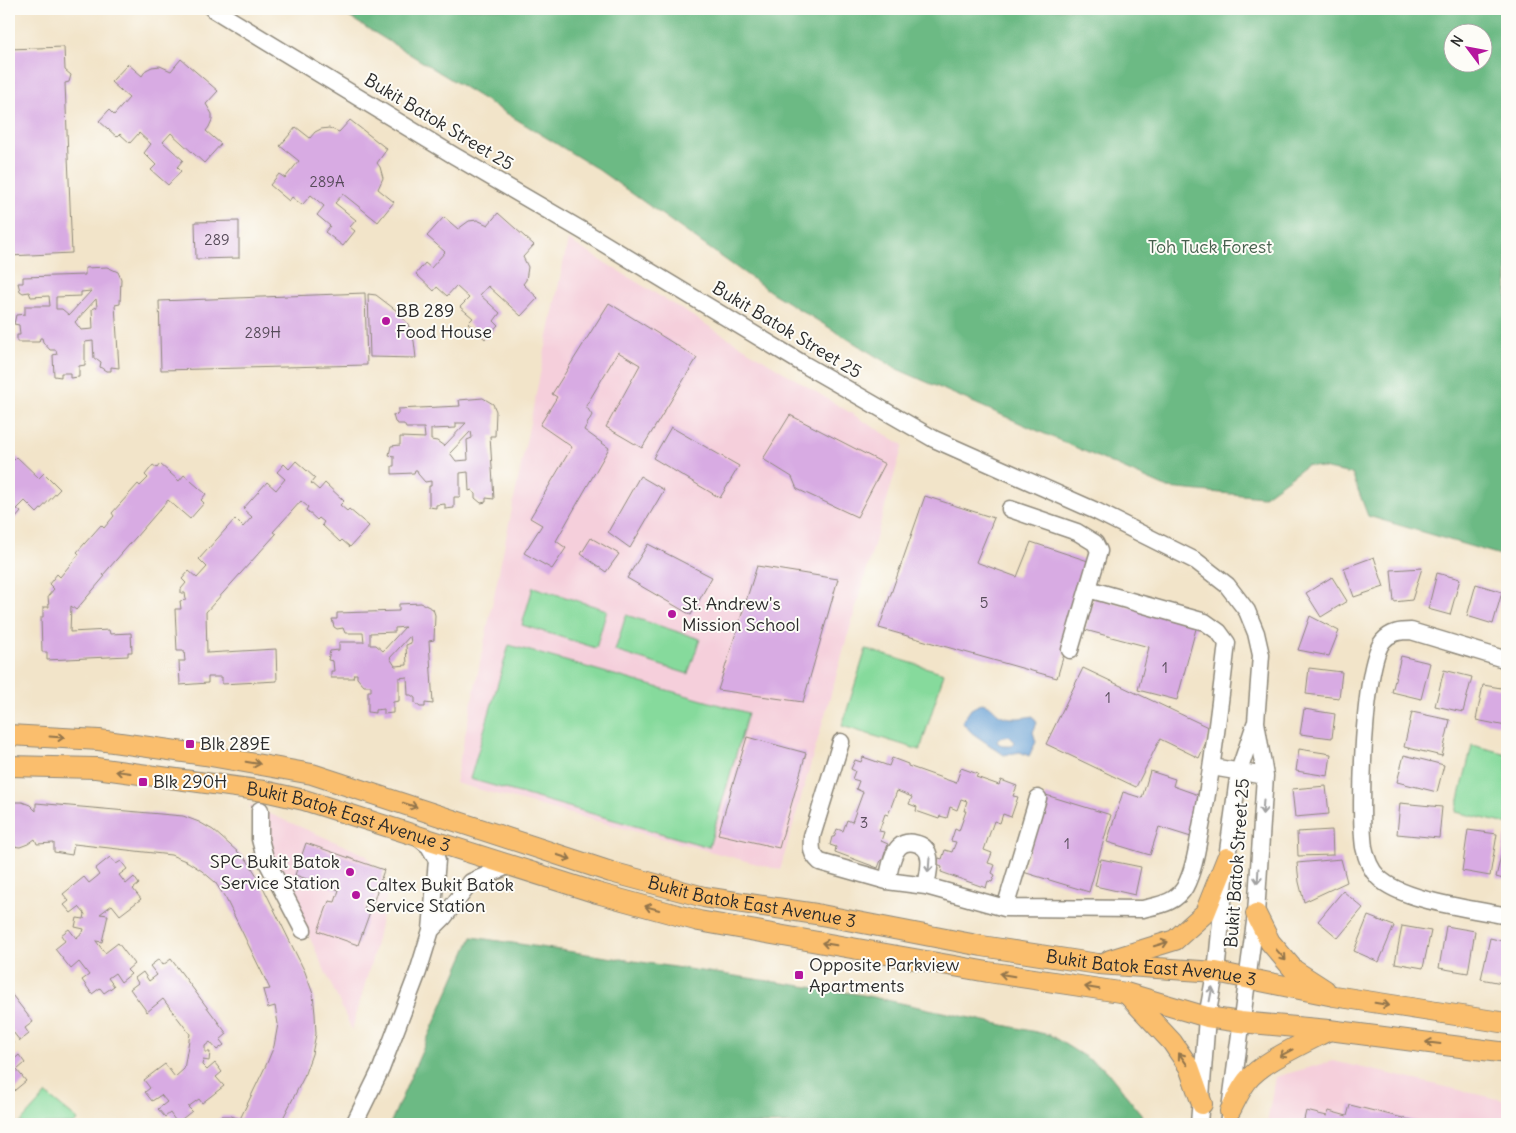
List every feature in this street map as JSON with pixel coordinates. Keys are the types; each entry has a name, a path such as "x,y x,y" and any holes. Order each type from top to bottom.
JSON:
{"main road":[{"name":"Bukit Batok East Avenue 3","path":"9,735 99,740 206,755 312,774 592,866 704,897 816,914 982,946 1098,964 1216,972 1334,996 1507,1023"},
{"name":"Bukit Batok East Avenue 3","path":"9,766 96,768 264,791 304,800 598,893 699,921 988,972 1126,993 1207,1017 1329,1030 1507,1053"},
{"path":"1098,964 1175,940 1205,913 1227,858"},
{"path":"1256,914 1270,942 1294,970 1334,996"},
{"path":"1126,993 1172,1042 1189,1067 1202,1104"},
{"path":"1229,1118 1247,1080 1271,1062 1329,1030"}],"street":[{"name":"Bukit Batok Street 25","path":"213,9 805,365 934,439 1096,511 1196,561 1227,585 1247,611 1256,634 1261,655 1256,722 1265,776 1256,914 1240,1022 1229,1118"},
{"path":"1010,509 1077,532 1095,543 1099,551 1070,650"},
{"path":"841,742 812,836 811,848 813,856 820,862 887,881 926,886 1005,908 1143,909 1164,904 1176,898 1184,887 1196,854 1212,767 1227,644 1219,632 1206,622 1088,589"},
{"path":"1507,660 1419,632 1397,632 1383,641 1375,658 1371,681 1363,764 1361,818 1367,858 1377,877 1387,885 1417,898 1507,916"},
{"name":"Bukit Batok Street 25","path":"1199,1124 1202,1104 1207,1017 1216,972 1227,858 1239,771 1256,722"},
{"path":"1212,767 1265,776"},
{"path":"1005,908 1038,798"},
{"path":"260,810 260,839 265,858 303,930"},
{"path":"354,1124 381,1069 418,972 431,930 437,860 429,846 416,836"},
{"path":"887,881 898,847 904,843 912,842 922,845 928,851 930,858 926,886"},
{"path":"431,930 444,917 470,882 510,864"}],"shaded area":[{"name":"St. Andrew's Mission School","path":"568,240 903,445 780,870 455,783"},
{"path":"249,805 366,855 388,887 374,952 352,1030"},
{"path":"1333,1061 1507,1101 1507,1124 1267,1124 1275,1077"}],"green space":[{"name":"Toh Tuck Forest","path":"336,9 1507,9 1507,557 1368,516 1352,474 1307,465 1263,497 1168,488 897,369 771,292 596,168"},
{"path":"533,587 607,610 596,648 522,625"},
{"path":"626,615 700,639 688,674 615,651"},
{"path":"509,645 748,713 709,847 470,779"},
{"path":"866,649 944,673 920,750 842,726"},
{"path":"1472,745 1507,754 1507,824 1456,812"},
{"path":"472,937 863,995 1050,1035 1106,1070 1149,1124 390,1124"},
{"path":"46,1094 78,1120 74,1124 19,1124"}],"water":[{"path":"982,703 990,706 1004,717 1033,716 1037,723 1033,732 1036,742 1029,756 1020,752 1004,755 972,733 962,722 971,709","holes":["1009,736 1015,742 1012,746 1003,746 997,742 999,738"]}],"building":[{"path":"64,47 65,70 71,75 69,82 65,83 72,253 9,256 9,49"},
{"path":"181,59 218,91 206,104 212,114 212,120 206,131 221,144 204,163 171,133 163,142 183,160 177,167 181,171 168,185 151,170 156,165 144,153 151,144 139,133 130,143 120,134 117,137 99,121 109,110 114,115 129,98 111,82 128,64 142,76 146,70 152,67 160,66 171,71"},
{"path":"350,120 387,149 377,163 383,178 378,189 394,202 378,222 343,194 335,203 356,220 350,227 355,231 343,246 325,232 330,226 317,215 324,206 311,195 302,205 292,197 289,201 270,185 279,174 285,178 299,161 280,146 296,127 310,138 321,129 329,128 339,132"},
{"path":"498,213 534,245 523,257 528,267 526,280 523,284 538,298 521,316 488,286 480,295 500,313 494,321 498,325 485,339 468,323 473,318 460,307 469,298 456,286 447,296 437,287 434,291 416,274 425,263 431,268 445,252 427,236 444,217 458,229 469,221 477,220 488,225"},
{"path":"239,221 239,258 196,259 195,222"},
{"path":"107,267 118,272 121,279 120,304 115,305 119,368 111,367 111,371 106,371 100,367 101,362 94,359 93,341 85,342 85,365 79,366 79,377 70,378 70,373 61,373 61,377 54,376 53,355 57,354 56,350 50,350 42,338 40,338 39,342 17,342 17,335 20,335 19,325 14,324 16,315 25,314 25,306 50,306 49,296 31,297 29,292 23,293 20,291 18,283 23,283 23,277 85,275 85,268","holes":["91,291 69,315 62,309 56,309 56,297 81,296 81,292","96,299 97,307 92,309 93,329 81,330 75,322"]},
{"path":"365,293 367,365 161,370 159,301"},
{"path":"368,294 376,295 397,311 408,324 414,341 416,358 370,357"},
{"path":"609,303 697,358 642,448 606,427 640,365 618,352 586,406 592,415 584,430 609,448 556,541 566,548 552,569 524,553 542,525 530,518 572,447 540,425 557,397 552,394"},
{"path":"483,398 493,404 496,411 495,436 490,436 494,499 486,498 486,502 481,503 475,498 472,490 469,491 468,472 460,473 460,497 454,497 454,508 445,509 445,504 436,505 436,508 429,507 429,486 431,486 431,481 425,482 417,470 414,473 392,474 394,456 389,455 391,446 400,445 400,437 425,438 424,428 406,428 404,424 395,422 393,415 398,414 398,409 460,406 459,400","holes":["456,423 466,423 444,446 437,441 431,440 431,429 456,428","471,431 472,438 467,440 468,460 456,461 450,453"]},
{"path":"790,415 885,464 857,517 797,489 792,477 763,459"},
{"path":"671,427 739,466 720,498 653,458"},
{"path":"10,456 14,460 17,457 39,478 44,473 60,489 37,513 25,501 17,509 21,512 15,519 12,515 9,518"},
{"path":"296,461 315,478 311,483 319,490 325,483 344,501 340,505 347,511 349,509 369,526 350,547 342,540 340,542 322,525 324,522 319,518 317,520 306,510 308,507 301,501 273,532 276,534 206,612 207,653 276,649 277,681 222,684 222,677 208,677 208,683 180,685 179,661 185,661 184,651 177,651 175,609 181,609 180,601 186,600 185,593 181,593 181,589 186,583 182,579 189,571 197,578 207,567 199,559 235,519 243,527 252,517 243,509 267,482 276,490 285,479 277,472 284,464 289,469"},
{"path":"160,464 179,481 184,475 206,494 201,500 204,503 190,519 168,500 103,575 105,576 76,610 71,606 70,632 109,630 110,634 131,633 132,652 128,652 128,656 47,660 47,652 42,652 41,617 43,617 43,607 49,607 48,596 54,589 49,584 57,574 60,577 79,554 77,552 101,525 104,528 114,516 112,513 138,484 140,486 148,478 145,475 153,465 157,468"},
{"path":"640,476 664,490 630,548 608,532"},
{"path":"925,496 994,518 976,562 1017,577 1031,542 1091,562 1057,678 879,628"},
{"path":"591,538 619,554 606,572 581,554"},
{"path":"648,544 712,577 691,615 627,578"},
{"path":"1374,557 1384,587 1354,597 1344,568"},
{"path":"757,566 838,579 803,702 718,690"},
{"path":"1422,568 1412,600 1394,602 1391,570"},
{"path":"1437,573 1460,579 1450,615 1428,609"},
{"path":"1332,577 1347,601 1321,617 1306,593"},
{"path":"1476,584 1502,592 1493,624 1467,616"},
{"path":"1094,597 1197,625 1177,700 1138,690 1149,647 1085,630"},
{"path":"421,603 433,609 435,615 434,640 429,641 433,704 425,703 425,707 420,707 415,703 415,698 408,695 407,677 399,678 399,701 393,702 393,713 384,714 384,709 375,710 375,713 368,712 368,691 371,691 371,686 364,686 357,678 357,674 354,674 353,678 331,678 331,671 334,671 333,661 328,660 330,651 339,650 339,642 364,642 363,633 345,633 343,628 337,629 334,627 332,619 337,619 337,613 399,611 399,604","holes":["405,627 383,651 376,645 370,645 370,633 395,632 395,628","410,636 411,643 406,645 407,665 395,666 390,658"]},
{"path":"1310,616 1339,631 1329,656 1298,650"},
{"path":"1401,656 1430,663 1421,699 1392,692"},
{"path":"1083,668 1212,729 1199,758 1160,739 1136,787 1046,744"},
{"path":"1309,668 1342,672 1339,698 1306,694"},
{"path":"1444,670 1472,677 1463,712 1435,706"},
{"path":"1483,685 1507,689 1506,726 1476,720"},
{"path":"1304,709 1335,714 1332,738 1300,734"},
{"path":"1412,712 1450,720 1442,756 1404,747"},
{"path":"747,737 806,753 779,848 718,834"},
{"path":"1299,749 1331,754 1328,776 1296,771"},
{"path":"1404,755 1444,765 1437,792 1397,782"},
{"path":"863,757 889,766 892,758 908,764 908,766 956,783 961,768 978,774 976,777 999,785 1001,780 1017,786 1013,796 1018,797 1011,817 1003,814 1000,823 994,821 984,850 992,853 988,863 995,865 992,873 995,875 992,882 988,881 986,888 941,872 942,867 937,865 939,858 942,859 945,850 952,852 956,842 951,841 955,829 959,831 966,811 964,811 967,801 961,799 957,810 950,807 947,818 940,816 939,819 916,811 917,807 909,804 912,797 897,791 888,815 885,814 879,831 884,832 881,841 888,844 885,853 888,855 885,862 881,860 878,868 835,852 836,847 830,845 832,837 834,837 837,829 843,831 847,820 852,822 863,792 856,789 859,781 852,779 855,771 851,769 855,760 861,762"},
{"path":"1150,771 1175,779 1173,786 1204,797 1191,837 1159,827 1150,855 1107,842 1123,792 1142,798"},
{"path":"1326,786 1329,814 1295,817 1292,789"},
{"path":"1046,795 1111,815 1089,892 1023,872"},
{"path":"22,802 30,805 36,811 36,803 183,816 213,830 247,860 259,879 305,972 313,994 316,1034 312,1054 303,1079 280,1124 212,1124 222,1116 240,1119 274,1046 278,1024 275,1006 268,1008 263,990 270,989 226,899 215,882 188,862 171,855 74,844 72,855 54,852 54,843 37,844 35,839 20,847 11,846 9,845 9,804"},
{"path":"1400,803 1442,807 1439,838 1397,834"},
{"path":"1332,830 1333,855 1298,856 1297,832"},
{"path":"1468,830 1497,834 1490,876 1462,871"},
{"path":"1507,835 1507,880 1496,877"},
{"name":"Caltex Bukit Batok Service Station","path":"306,843 384,870 373,903 367,900 364,910 370,912 358,945 318,931 329,901 335,902 339,890 295,875"},
{"path":"110,857 116,864 121,861 127,869 119,875 126,884 134,877 139,884 133,889 141,899 120,915 112,905 100,914 108,915 102,942 96,941 105,953 118,943 134,964 127,970 131,974 121,982 115,973 108,978 114,986 104,993 100,988 92,994 82,980 89,975 79,962 71,969 55,949 65,941 61,935 69,929 76,938 84,929 75,927 77,918 84,919 85,914 79,907 71,913 64,905 69,901 63,894 84,877 89,883 99,875 95,869"},
{"path":"1101,859 1141,867 1135,895 1095,886"},
{"path":"1341,859 1347,882 1304,902 1297,863"},
{"path":"1343,891 1363,908 1338,938 1318,921"},
{"path":"1368,916 1394,926 1379,962 1354,951"},
{"path":"1402,926 1431,931 1423,968 1395,963"},
{"path":"1446,926 1475,931 1468,973 1439,968"},
{"path":"1490,938 1507,942 1507,984 1481,979"},
{"path":"159,959 163,965 171,959 227,1034 220,1040 224,1045 217,1050 210,1042 205,1046 205,1052 210,1052 209,1061 203,1060 202,1065 207,1070 215,1063 222,1072 216,1077 224,1086 202,1103 199,1099 188,1107 192,1111 177,1123 170,1113 165,1117 158,1109 167,1102 161,1095 152,1101 145,1092 150,1088 144,1080 165,1064 175,1077 184,1069 190,1034 163,999 147,1012 130,989 138,983 135,978 143,972 149,981 157,975 150,966"},
{"path":"9,991 33,1022 25,1028 29,1034 20,1041 13,1032 9,1035"},
{"path":"9,1041 13,1042 11,1054 9,1053"},
{"path":"19,1055 25,1063 17,1070 26,1081 9,1095 9,1064"},
{"path":"1350,1105 1427,1124 1303,1124 1306,1111 1327,1116 1329,1111 1347,1116"}],"place":[{"name":"BB 289 Food House","path":"386,321"},
{"name":"St. Andrew's Mission School","path":"672,614"},
{"name":"Blk 289E","path":"190,744"},
{"name":"Blk 290H","path":"143,782"},
{"name":"SPC Bukit Batok Service Station","path":"350,872"},
{"name":"Caltex Bukit Batok Service Station","path":"356,895"},
{"name":"Opposite Parkview Apartments","path":"799,975"}]}
